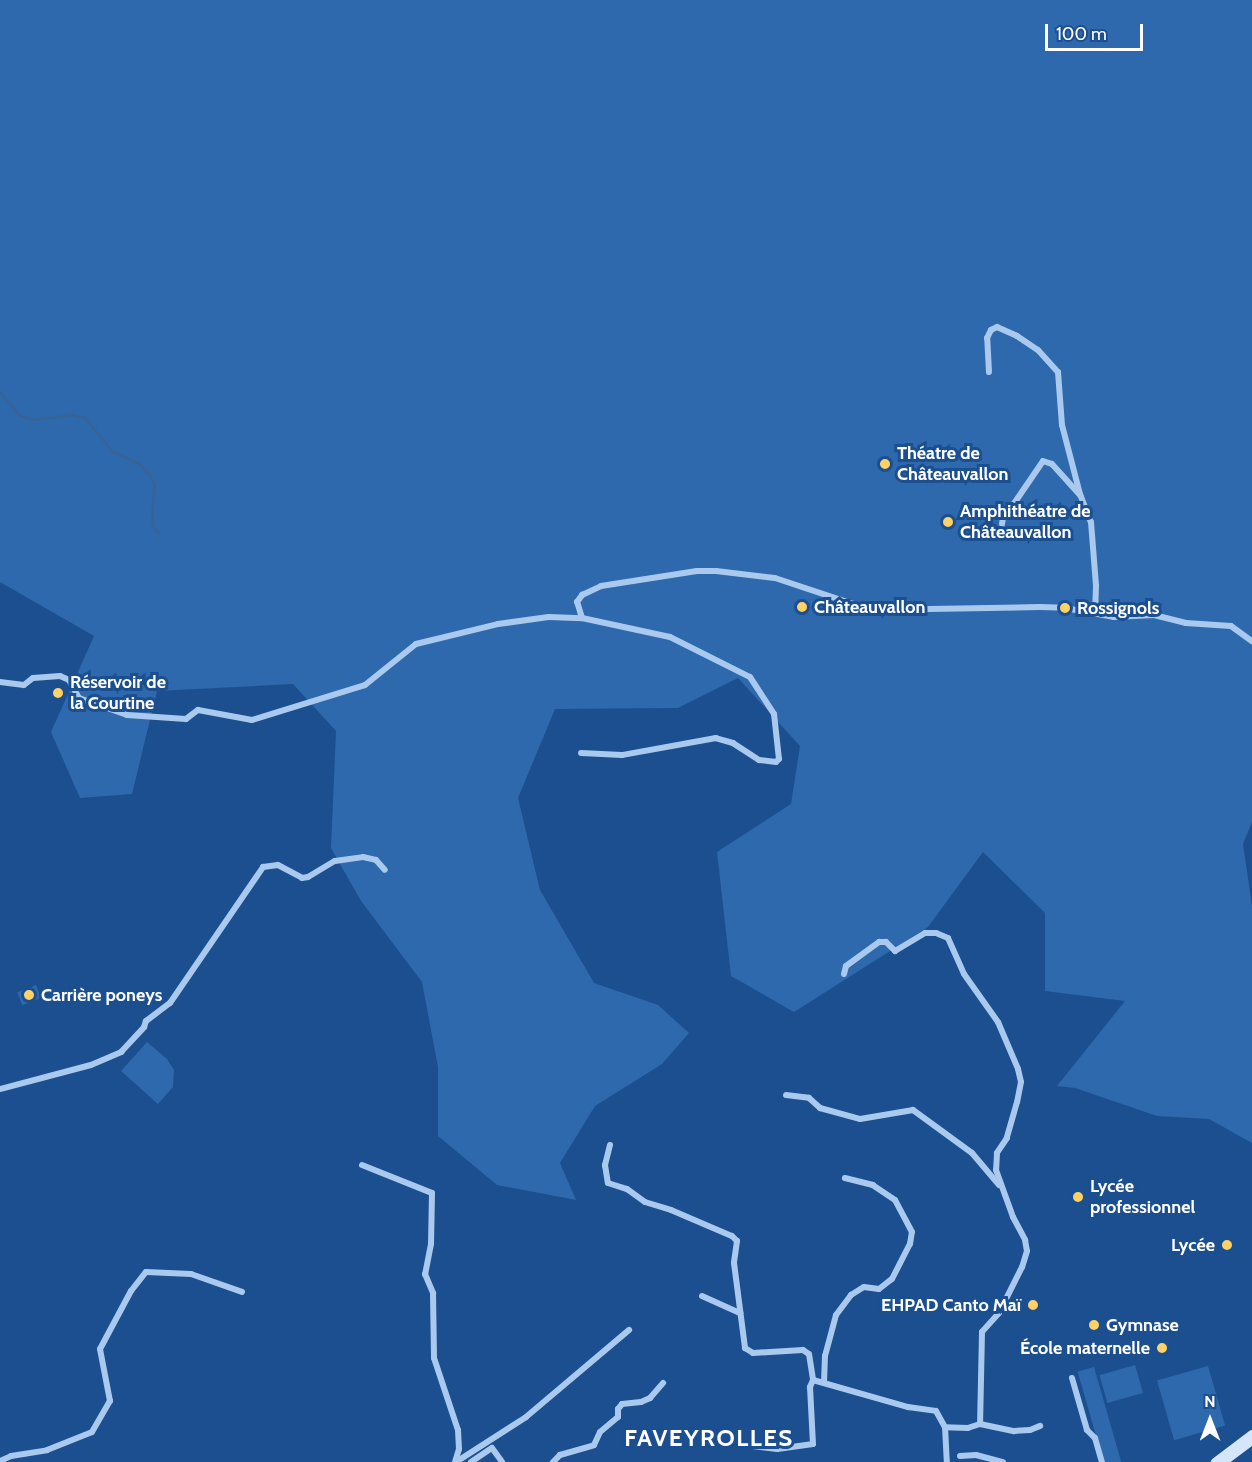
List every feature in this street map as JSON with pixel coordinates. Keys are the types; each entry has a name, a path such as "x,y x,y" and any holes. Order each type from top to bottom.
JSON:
{"main road":[{"path":"1215,1462 1252,1434"},
{"path":"1224,1462 1252,1441"}],"street":[{"path":"989,372 987,338 991,330 997,327 1017,336 1038,350 1058,372 1062,425 1081,495 1091,522 1096,586 1095,614"},
{"path":"1002,524 1004,512 1014,505 1043,461 1052,464 1081,495"},
{"path":"582,618 577,602 582,595 601,586 697,571 775,578 871,610 1040,607 1065,608 1114,617 1154,615 1186,623 1222,625 1242,632 1252,641"},
{"path":"0,682 24,685 33,678 60,676 69,680 79,698 127,715 186,719 198,710 252,720 365,685 416,644 498,624 549,617 582,618 670,637 750,677 774,714 779,759 776,762 759,760 733,742 716,738 622,755 581,753"},
{"path":"0,1089 91,1065 121,1052 144,1027 146,1021 170,1003 215,934 263,867 278,865 302,878 308,878 335,861 363,857 376,860 386,870"},
{"path":"844,974 846,966 879,942 886,942 895,951 925,933 936,933 948,938 964,974 998,1022 1018,1069 1021,1082 1007,1138 997,1153 996,1170 1025,1240 1026,1251 1022,1267 999,1313 982,1332 980,1424"},
{"path":"786,1095 809,1098 820,1108 860,1119 913,1110 972,1153 1003,1190"},
{"path":"610,1145 605,1165 608,1183 627,1189 645,1202 681,1214 732,1236 737,1241 734,1263 745,1348 753,1353 803,1350 809,1353 813,1380 810,1387 813,1444 777,1449 744,1445"},
{"path":"362,1165 432,1193 430,1244 425,1274 433,1293 434,1358 458,1430 459,1449 456,1462"},
{"path":"824,1383 825,1356 836,1315 851,1295 864,1287 879,1289 892,1279 910,1244 912,1232 895,1200 873,1185 845,1178"},
{"path":"0,1461 11,1456 47,1450 92,1432 110,1401 100,1349 131,1291 146,1272 191,1274 242,1292"},
{"path":"702,1296 740,1313"},
{"path":"456,1462 526,1417 629,1330"},
{"path":"1072,1378 1087,1430 1095,1438 1102,1462"},
{"path":"813,1380 908,1407 936,1411 945,1428 947,1462"},
{"path":"553,1462 560,1455 594,1445 600,1432 618,1417 618,1409 622,1404 641,1402 650,1398 663,1383"},
{"path":"945,1428 968,1428 980,1424 1014,1431 1030,1430 1040,1426"},
{"path":"471,1462 492,1448 502,1462"},
{"path":"960,1456 976,1455 1003,1462"}],"shaded area":[{"path":"0,0 1252,0 1252,822 1243,844 1252,906 1252,1143 1209,1119 1157,1116 1075,1088 1057,1086 1125,1001 1045,991 1045,913 983,852 928,927 794,1012 731,976 717,852 791,804 800,746 738,678 678,708 555,709 518,798 540,890 594,983 658,1005 689,1033 662,1064 595,1106 560,1163 576,1200 497,1185 438,1136 438,1067 422,982 361,901 331,848 336,731 293,684 157,691 132,794 80,798 51,732 94,636 0,582"},
{"name":"Carrière poneys","path":"36,985 41,998 22,1005 17,992"},
{"path":"147,1042 167,1059 174,1070 173,1087 158,1104 121,1071"},
{"path":"1135,1365 1143,1393 1107,1403 1099,1375"},
{"path":"1208,1366 1225,1426 1174,1440 1157,1381"},
{"path":"1094,1367 1121,1462 1104,1462 1078,1372"}],"waterway":[{"path":"0,392 19,415 33,420 72,415 85,418 113,452 138,463 150,475 155,487 153,527 159,534"}],"place":[{"name":"Théatre de Châteauvallon","path":"885,464"},
{"name":"Amphithéatre de Châteauvallon","path":"948,522"},
{"name":"Châteauvallon","path":"802,607"},
{"name":"Rossignols","path":"1065,608"},
{"name":"Réservoir de la Courtine","path":"58,693"},
{"name":"Carrière poneys","path":"29,995"},
{"name":"Lycée professionnel","path":"1078,1197"},
{"name":"Lycée","path":"1227,1245"},
{"name":"EHPAD Canto Maï","path":"1033,1305"},
{"name":"Gymnase","path":"1094,1325"},
{"name":"École maternelle","path":"1162,1348"}],"district":[{"name":"FAVEYROLLES","path":"709,1438"}]}
